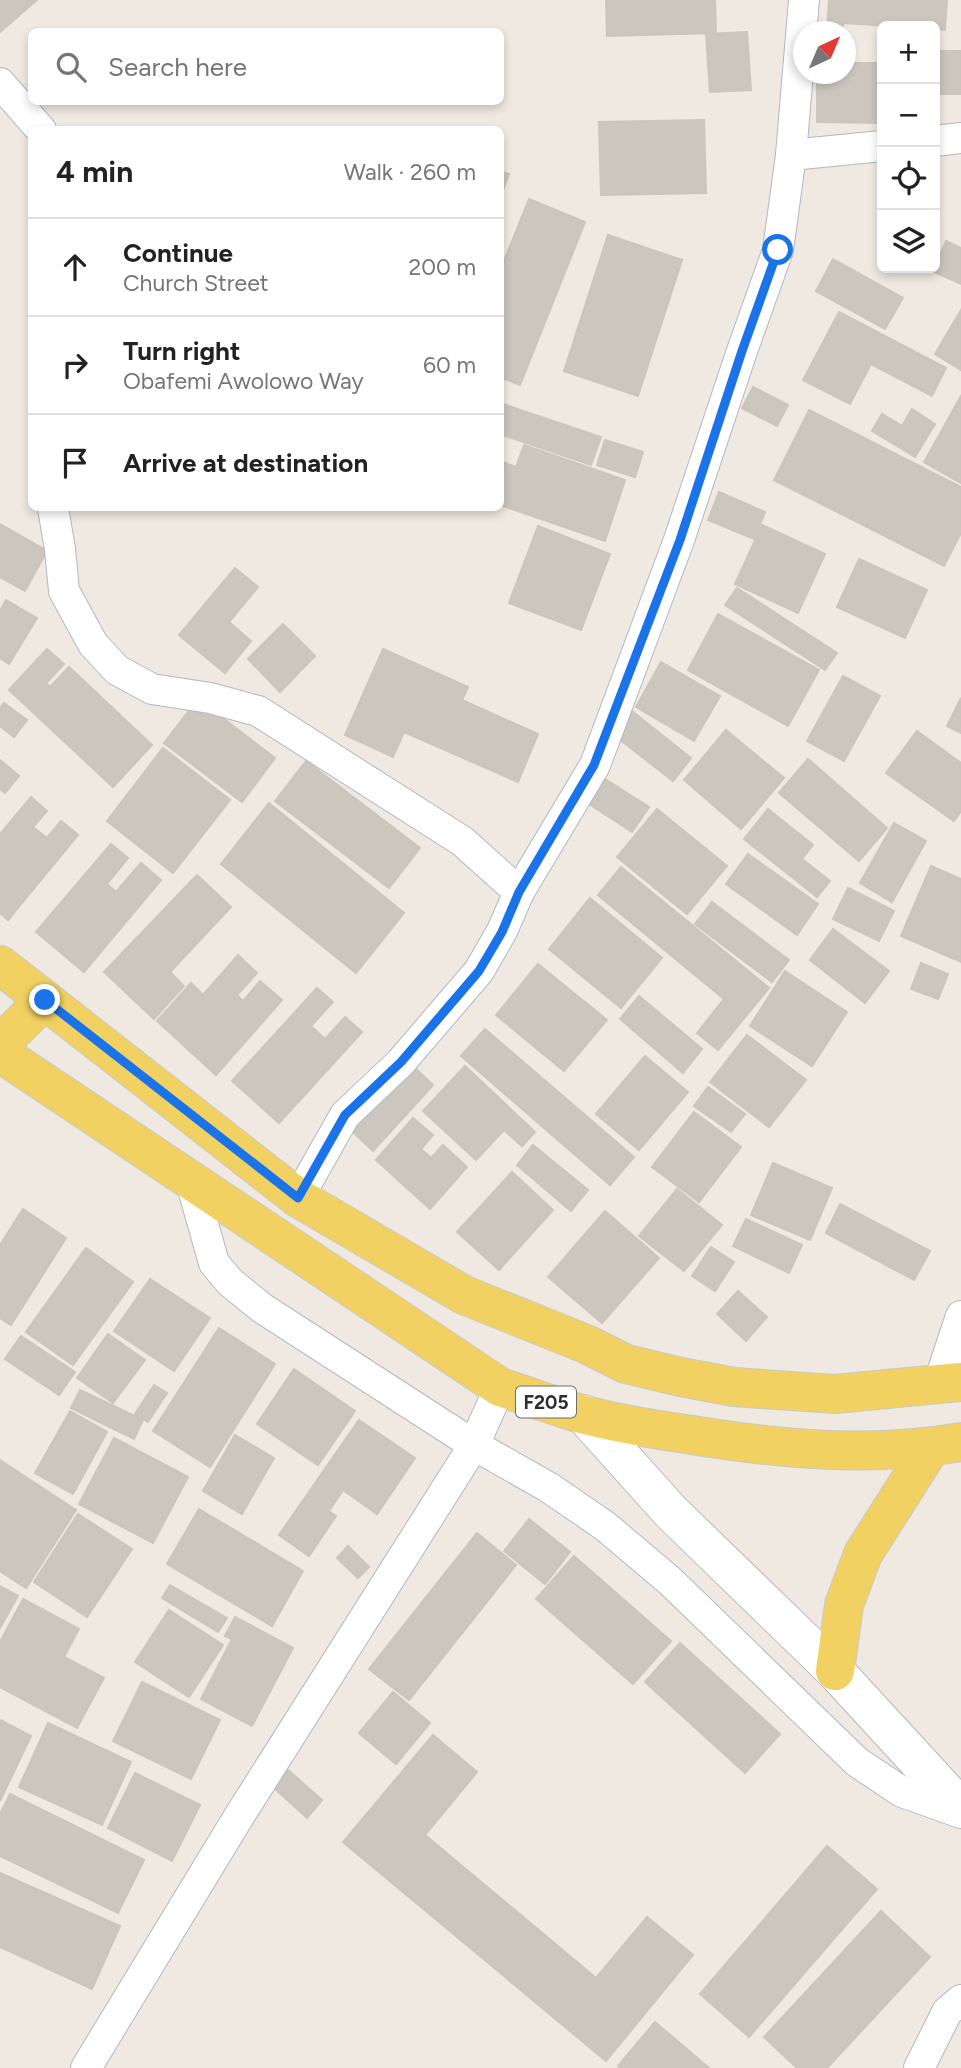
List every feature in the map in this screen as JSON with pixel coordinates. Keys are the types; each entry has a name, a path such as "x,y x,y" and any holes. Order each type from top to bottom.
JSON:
{"main road":[{"path":"0,965 298,1198 464,1295 586,1343 626,1364 734,1387 835,1394 949,1384"},
{"path":"0,1044 45,1000"},
{"name":"F205","path":"0,1053 500,1387 583,1414 645,1428 775,1447 820,1450 946,1445"},
{"path":"583,1414 670,1512 835,1671 961,1810"},
{"path":"835,1671 844,1605 863,1554 946,1445"}],"street":[{"path":"298,1198 345,1115 401,1062 479,971 502,932 519,892 594,765 680,540 778,250 791,155 804,0"},
{"path":"0,83 38,126"},
{"path":"940,140 961,138"},
{"path":"791,155 877,146"},
{"path":"54,511 64,591 93,644 117,670 152,689 210,698 258,711 462,841 519,892"},
{"path":"191,1182 214,1263 230,1282 262,1308 474,1445 548,1487 605,1526 670,1581 857,1762 902,1792 961,1810"},
{"path":"949,1384 961,1316"},
{"path":"86,2068 238,1818 474,1445 500,1387"},
{"path":"919,2068 947,2012 961,2000"}],"building":[{"path":"0,0 37,0 0,32"},
{"path":"606,0 715,0 716,33 607,36"},
{"path":"829,0 947,0 945,30 940,30 940,21 877,21 877,25 856,24 856,21 828,21"},
{"path":"747,32 751,90 710,92 706,34"},
{"path":"940,51 961,51 961,94 940,94"},
{"path":"856,63 877,63 877,123 817,122 817,84 856,84"},
{"path":"704,120 706,193 601,195 599,122"},
{"path":"504,172 509,174 504,187"},
{"path":"529,199 585,222 520,385 504,379 504,261"},
{"path":"608,235 682,260 638,396 564,371"},
{"path":"946,241 961,248 961,284 936,273 940,273 940,254"},
{"path":"833,259 903,298 885,329 816,291"},
{"path":"961,310 961,370 935,354"},
{"path":"839,312 946,368 932,396 871,364 850,404 803,380"},
{"path":"753,387 788,405 777,426 742,408"},
{"path":"961,396 961,483 924,462"},
{"path":"504,404 601,437 591,465 504,435"},
{"path":"912,409 935,424 915,457 872,431 882,414 902,426"},
{"path":"809,410 961,487 961,533 944,566 774,480"},
{"path":"605,440 643,452 635,477 597,465"},
{"path":"524,445 625,480 605,541 504,506 504,462 516,467"},
{"path":"719,492 765,512 754,539 708,520"},
{"path":"0,524 47,551 25,591 0,577"},
{"path":"762,525 825,554 798,613 735,584"},
{"path":"538,526 610,554 581,630 509,603"},
{"path":"859,559 927,590 905,638 837,607"},
{"path":"235,568 258,587 229,622 251,641 225,673 179,635"},
{"path":"737,588 837,653 825,670 725,605"},
{"path":"6,600 37,618 9,664 0,658 0,611"},
{"path":"718,614 819,670 788,726 688,670"},
{"path":"283,624 315,656 280,692 248,659"},
{"path":"47,649 64,664 46,683 50,687 69,667 152,745 113,787 9,690"},
{"path":"383,649 468,687 462,700 538,734 518,782 404,732 393,757 345,735"},
{"path":"661,662 720,696 694,741 636,707"},
{"path":"843,676 880,696 844,761 807,741"},
{"path":"961,698 961,733 947,726"},
{"path":"198,699 275,758 242,802 164,743"},
{"path":"4,703 27,720 14,737 0,726 0,708"},
{"path":"628,708 691,758 673,781 609,731"},
{"path":"726,730 784,778 741,829 684,780"},
{"path":"917,731 961,763 961,811 954,821 886,773"},
{"path":"163,748 230,800 173,873 107,821"},
{"path":"808,759 887,828 859,861 779,793"},
{"path":"0,760 19,776 5,793 0,789"},
{"path":"306,761 420,848 389,888 275,801"},
{"path":"602,777 649,807 632,832 586,802"},
{"path":"31,797 47,811 33,827 47,838 61,821 78,835 8,920 0,913 0,834"},
{"path":"269,803 404,913 356,973 221,864"},
{"path":"657,809 727,866 687,914 617,857"},
{"path":"768,809 813,845 802,859 830,881 817,897 744,839"},
{"path":"894,823 926,841 892,902 860,883"},
{"path":"111,844 128,858 107,884 116,892 141,863 161,880 84,972 36,932"},
{"path":"748,854 818,904 797,935 726,884"},
{"path":"931,866 961,879 961,962 901,936"},
{"path":"621,867 769,988 718,1050 697,1033 724,999 598,895"},
{"path":"197,875 231,907 170,972 184,986 154,1019 104,972"},
{"path":"848,888 894,911 879,941 833,919"},
{"path":"590,898 662,958 621,1008 549,949"},
{"path":"712,902 789,960 772,982 695,924"},
{"path":"833,929 889,971 865,1003 810,960"},
{"path":"238,955 257,973 237,995 243,1001 260,981 282,1000 216,1075 157,1021 191,983 203,995"},
{"path":"921,963 948,974 938,999 911,989"},
{"path":"538,964 607,1020 564,1071 496,1015"},
{"path":"785,971 847,1012 812,1066 750,1026"},
{"path":"317,988 333,1002 311,1026 325,1039 345,1017 362,1032 279,1123 232,1081"},
{"path":"639,996 702,1049 683,1073 620,1019"},
{"path":"485,1029 634,1157 610,1185 461,1056"},
{"path":"747,1035 806,1080 769,1127 710,1082"},
{"path":"645,1056 688,1092 639,1150 596,1114"},
{"path":"413,1066 433,1085 373,1151 353,1132"},
{"path":"465,1066 535,1132 522,1146 504,1130 476,1160 423,1111"},
{"path":"708,1087 745,1114 731,1132 694,1106"},
{"path":"694,1112 741,1147 699,1202 652,1167"},
{"path":"413,1118 433,1135 421,1149 431,1158 443,1145 467,1167 430,1209 376,1160"},
{"path":"533,1145 588,1190 571,1211 517,1165"},
{"path":"773,1163 832,1188 810,1240 751,1215"},
{"path":"512,1172 553,1210 499,1270 457,1232"},
{"path":"677,1189 722,1225 684,1271 639,1236"},
{"path":"840,1204 930,1251 914,1280 826,1233"},
{"path":"23,1209 66,1238 11,1325 0,1318 0,1245"},
{"path":"605,1211 659,1258 602,1323 548,1277"},
{"path":"746,1219 802,1245 789,1273 733,1246"},
{"path":"711,1247 734,1262 715,1291 692,1276"},
{"path":"86,1248 133,1282 73,1365 26,1332"},
{"path":"150,1279 210,1318 174,1371 114,1331"},
{"path":"738,1291 767,1317 746,1341 717,1314"},
{"path":"219,1328 275,1364 210,1467 153,1431"},
{"path":"108,1334 145,1360 113,1403 77,1378"},
{"path":"21,1336 75,1372 59,1395 5,1359"},
{"path":"294,1369 355,1411 318,1465 257,1424"},
{"path":"154,1385 167,1393 148,1422 135,1414"},
{"path":"80,1390 143,1420 134,1439 71,1408"},
{"path":"70,1411 107,1432 73,1494 35,1473"},
{"path":"359,1420 415,1458 377,1514 343,1490 329,1511 336,1516 309,1556 279,1535"},
{"path":"235,1435 274,1458 242,1514 203,1491"},
{"path":"114,1438 188,1477 153,1543 79,1504"},
{"path":"0,1460 76,1510 26,1588 0,1571"},
{"path":"199,1509 303,1571 272,1626 167,1564"},
{"path":"78,1514 132,1549 87,1617 34,1582"},
{"path":"529,1519 570,1552 545,1584 504,1551"},
{"path":"477,1533 516,1565 409,1700 369,1669"},
{"path":"348,1546 369,1567 358,1578 337,1558"},
{"path":"574,1556 671,1641 633,1684 536,1599"},
{"path":"170,1585 227,1618 218,1632 162,1598"},
{"path":"0,1586 18,1596 0,1628"},
{"path":"23,1599 79,1629 64,1657 104,1678 77,1728 0,1687 0,1642"},
{"path":"169,1610 223,1645 189,1697 135,1662"},
{"path":"235,1617 293,1648 252,1726 201,1699 232,1639 225,1636"},
{"path":"680,1643 780,1734 745,1773 645,1682"},
{"path":"142,1682 220,1720 191,1779 113,1741"},
{"path":"393,1692 430,1723 396,1764 359,1733"},
{"path":"0,1720 31,1736 0,1801"},
{"path":"48,1723 131,1762 102,1825 19,1787"},
{"path":"433,1735 477,1772 425,1835 596,1978 647,1917 693,1955 606,2061 343,1842"},
{"path":"288,1770 322,1800 307,1818 273,1787"},
{"path":"135,1773 200,1805 172,1861 108,1828"},
{"path":"10,1794 144,1860 118,1913 0,1856 0,1814"},
{"path":"827,1846 877,1889 749,2037 700,1994"},
{"path":"0,1873 120,1926 92,1989 0,1947"},
{"path":"881,1911 930,1957 827,2068 797,2068 764,2037"},
{"path":"655,2022 709,2068 618,2066"}],"route":[{"path":"45,1000 298,1198 345,1115 401,1062 479,971 502,932 519,892 594,765 680,540 778,250"}]}
